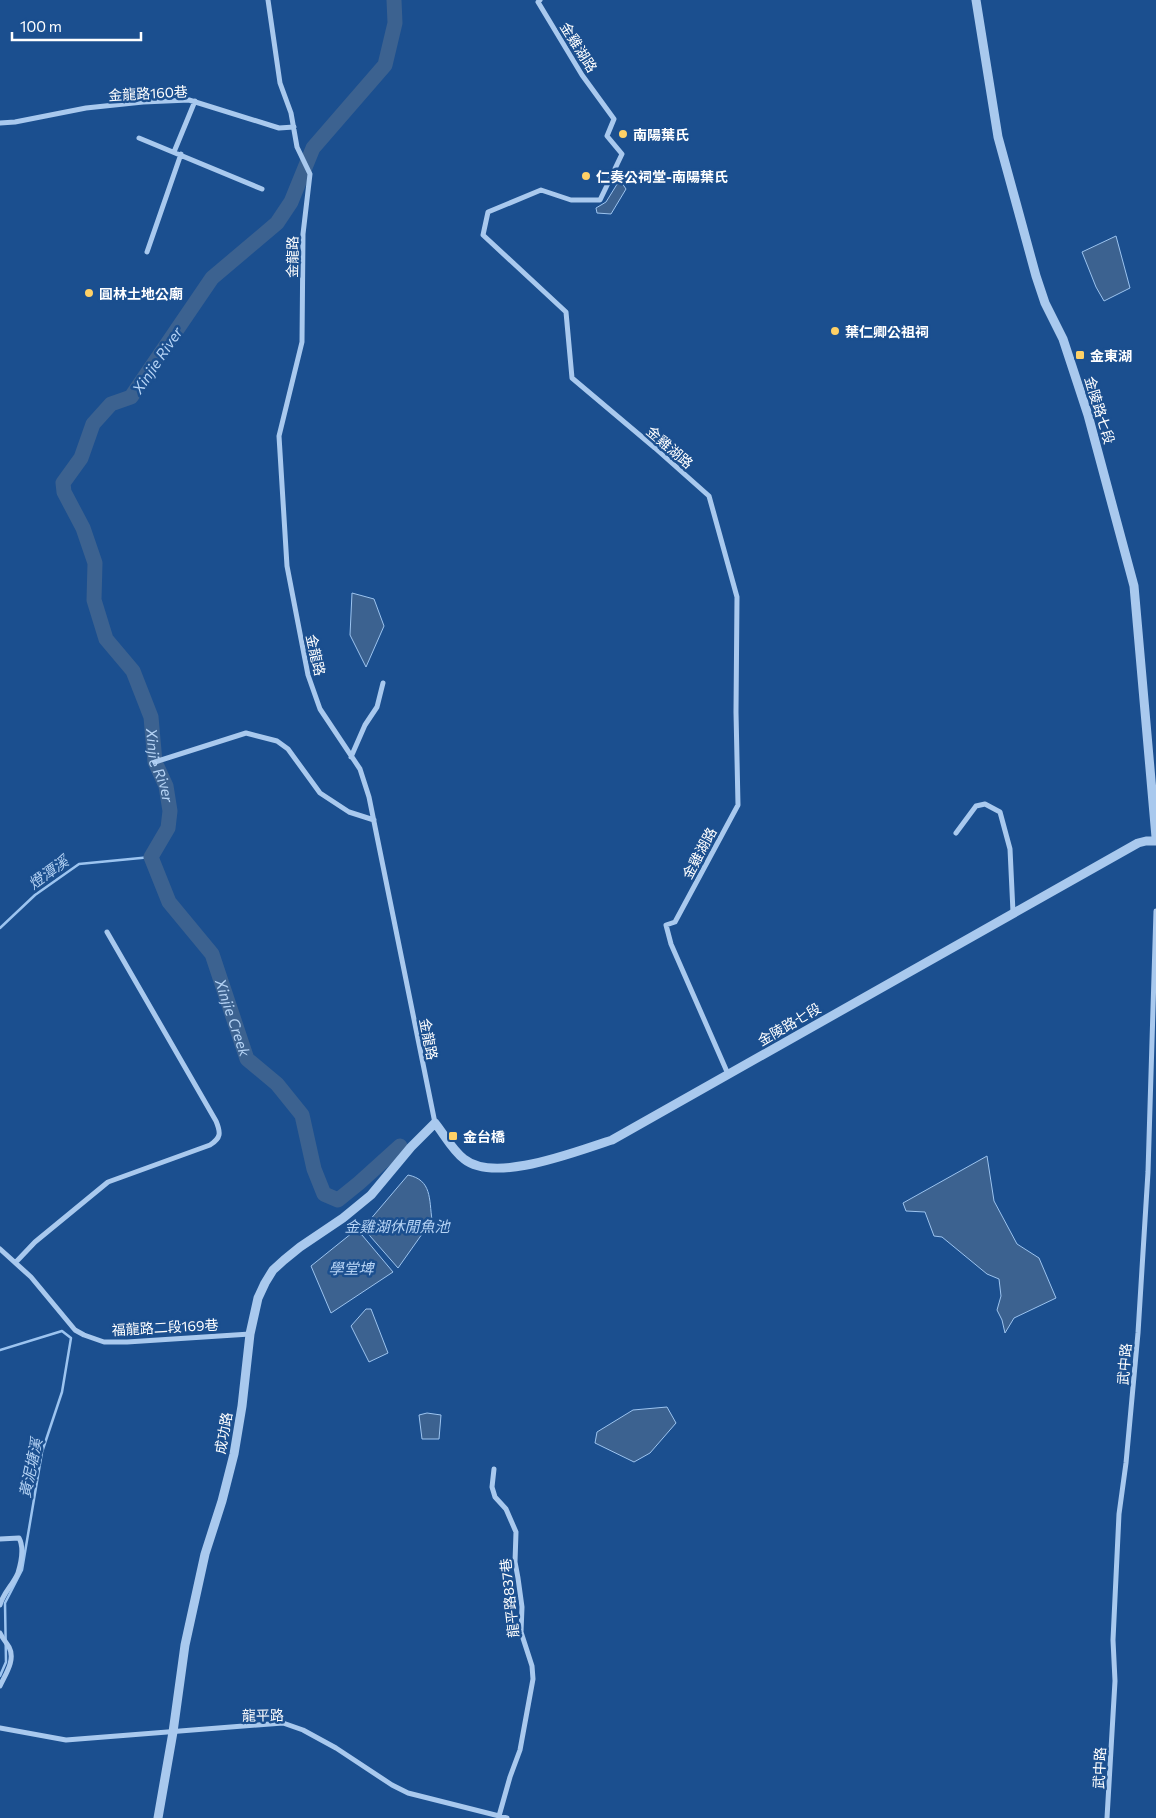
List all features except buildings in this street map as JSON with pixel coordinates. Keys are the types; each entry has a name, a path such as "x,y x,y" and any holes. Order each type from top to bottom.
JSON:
{"street":[{"path":"268,0 280,84 294,127"},
{"name":"金雞湖路","path":"540,0 538,2 582,75 614,119 607,136 622,154 600,200 570,200 541,190 488,212 483,235 566,312 572,378 710,496 737,598 736,712 738,805 675,922 666,925 671,944 728,1074"},
{"name":"金陵路七段","path":"976,0 998,137 1036,276 1046,304 1063,339 1088,415 1134,586 1156,837"},
{"path":"174,152 195,101"},
{"name":"金龍路160巷","path":"0,122 14,122 86,108 143,102 195,101 279,128 294,127"},
{"name":"金龍路","path":"294,127 297,147 310,174 303,234 302,342 279,436 286,556 308,675 320,709 360,769 369,797 435,1123"},
{"path":"139,138 262,189"},
{"path":"147,252 181,154"},
{"path":"351,757 365,725 377,707 383,683"},
{"path":"155,762 246,733 277,741 288,749 320,793 348,812 374,820"},
{"path":"956,832 976,806 985,804 1000,812 1010,849 1014,912"},
{"name":"金陵路七段","path":"435,1123 464,1160 492,1168 509,1168 548,1160 612,1140 1138,843 1146,840 1156,841"},
{"name":"武中路","path":"1107,1818 1116,1681 1113,1640 1119,1514 1126,1463 1137,1342 1148,1172 1156,911"},
{"path":"16,1262 35,1242 108,1182 210,1145 217,1141 220,1135 216,1121 107,932"},
{"name":"成功路","path":"158,1818 173,1732 185,1645 206,1554 234,1454 242,1406 250,1334 258,1298 264,1283 273,1270 300,1247 343,1218 371,1195 435,1123"},
{"name":"福龍路二段169巷","path":"0,1248 31,1277 76,1330 84,1336 104,1342 127,1342 250,1334"},
{"name":"龍平路837巷","path":"494,1469 492,1487 495,1497 506,1510 516,1532 515,1562 522,1608 521,1632 532,1666 533,1679 520,1750 510,1777 500,1816"},
{"path":"0,1539 19,1538 22,1543 17,1574 2,1598 0,1605"},
{"path":"0,1633 10,1648 11,1654 9,1668 0,1686"},
{"name":"龍平路","path":"0,1728 66,1740 283,1724 303,1730 336,1748 392,1785 408,1793 507,1818"}],"water":[{"path":"619,181 626,189 611,214 597,213 596,208 606,202"},
{"path":"1116,236 1130,288 1104,301 1096,287 1082,252"},
{"path":"352,593 374,599 384,626 366,667 350,635"},
{"path":"987,1156 994,1201 1017,1244 1039,1258 1056,1298 1014,1318 1005,1333 997,1310 1001,1296 999,1279 987,1274 942,1237 934,1236 925,1212 906,1211 903,1203"},
{"name":"金雞湖休閒魚池","path":"408,1175 421,1181 425,1186 428,1192 432,1220 398,1268 363,1228"},
{"name":"學堂埤","path":"352,1233 362,1235 393,1272 331,1313 311,1266"},
{"path":"366,1309 371,1309 388,1353 369,1362 351,1326"},
{"path":"667,1407 676,1423 650,1453 634,1462 595,1443 597,1432 633,1410"},
{"path":"427,1413 441,1415 439,1439 422,1439 419,1415"}],"waterway":[{"name":"Xinjie River","path":"394,0 395,23 385,65 313,148 291,202 277,223 212,278 131,397 111,404 93,424 81,458 63,483 64,492 83,528 95,563 94,600 106,639 133,671 151,717 155,762 166,786 170,811 168,828 151,857 169,902 212,954 247,1059 277,1084 302,1115 314,1169 324,1194 338,1200 400,1146"},
{"name":"燈潭溪","path":"0,928 35,895 79,864 151,857"},
{"name":"黃泥塘溪","path":"0,1350 62,1331 71,1338 62,1392 42,1452 22,1570 5,1603 6,1662 0,1676"}],"place":[{"name":"南陽葉氏","path":"623,134"},
{"name":"仁奏公祠堂-南陽葉氏","path":"586,176"},
{"name":"圓林土地公廟","path":"89,293"},
{"name":"葉仁卿公祖祠","path":"835,331"},
{"name":"金東湖","path":"1080,355"},
{"name":"金台橋","path":"453,1136"}],"water label":[{"name":"Xinjie Creek","path":"234,1017"}]}
